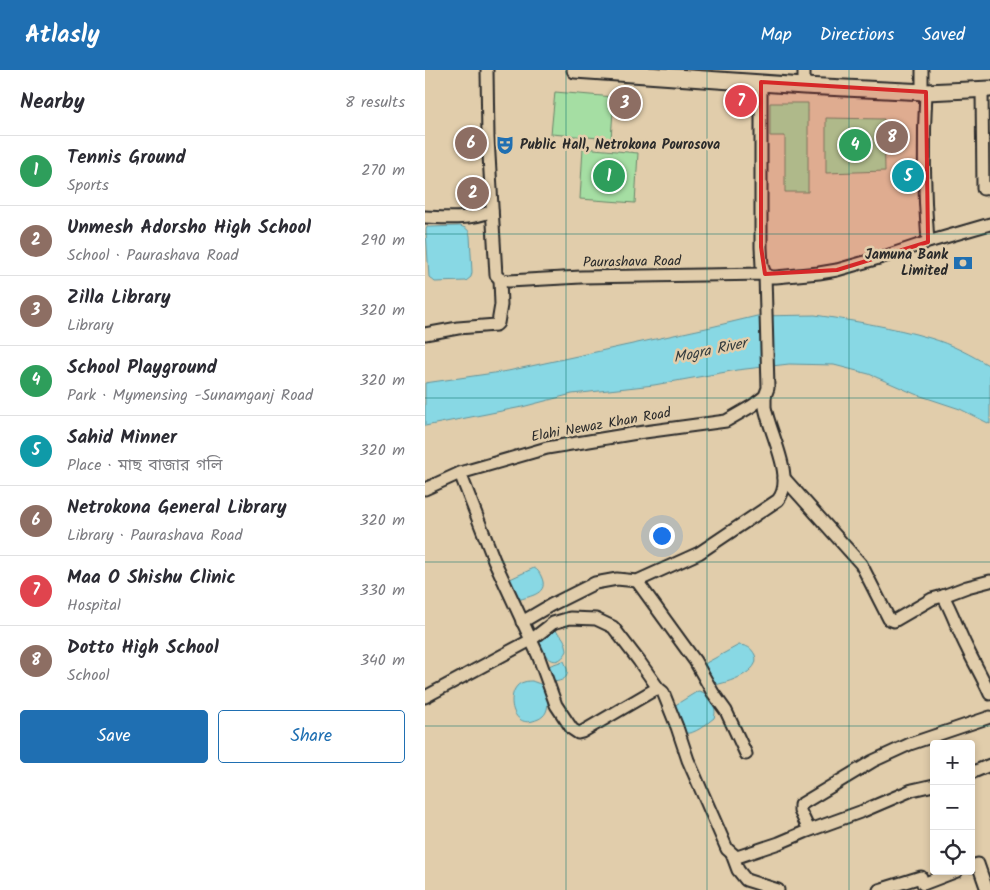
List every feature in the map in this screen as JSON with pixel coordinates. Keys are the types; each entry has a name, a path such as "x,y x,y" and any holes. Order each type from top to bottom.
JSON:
{"main road":[{"path":"575,70 804,86 924,92 986,90"}],"street":[{"path":"425,334 458,328 496,325 498,323 501,305 500,279 496,274 492,211 487,70"},
{"path":"804,70 804,86"},
{"path":"922,70 928,242"},
{"path":"523,622 551,605 595,583 617,578 637,581 699,553 779,500 782,496 784,478 781,459 765,405 768,381 765,274 762,266 761,247 761,82"},
{"path":"986,90 983,189 990,188"},
{"path":"425,217 459,218 492,211"},
{"name":"Paurashava Road","path":"500,279 509,281 590,277 765,274 776,277 819,273 887,256 990,224"},
{"name":"Elahi Newaz Khan Road","path":"425,489 460,473 547,448 637,432 726,421 765,396"},
{"path":"460,473 491,552 531,640 556,705 571,729 580,734 658,688"},
{"path":"784,478 861,564 889,618 894,621 932,599 990,580"},
{"path":"637,581 695,661 713,693 726,711 746,754"},
{"path":"943,596 990,694"},
{"path":"425,697 531,640 553,622 570,618 596,619 613,628 663,692 688,760 727,850 737,857 863,811 912,790 930,786"},
{"path":"809,830 800,811 800,805 804,802 873,761 910,744 990,717"},
{"path":"975,771 990,765"},
{"path":"732,854 738,870 746,880 778,890"},
{"path":"975,865 979,864 987,890"},
{"path":"879,890 921,877 923,884 947,875"}],"highlighted area":[{"path":"761,82 926,92 928,242 837,270 765,274 761,247"}],"green space":[{"path":"555,92 614,97 611,139 551,134"},
{"path":"770,103 808,103 808,192 785,192 785,136 770,136"},
{"path":"826,118 884,119 885,171 826,173"},
{"path":"583,148 638,153 635,203 580,199"}],"water":[{"path":"460,226 467,229 470,234 471,277 466,281 435,282 429,277 427,227"},
{"name":"Mogra River","path":"815,315 888,327 938,340 990,366 990,424 960,409 915,394 869,374 834,365 789,364 737,370 654,385 572,394 522,407 425,426 425,383 508,371 757,316"},
{"path":"534,568 541,576 543,587 537,593 518,600 508,580"},
{"path":"553,629 563,638 567,651 561,659 554,661 542,650 538,641 538,638"},
{"path":"739,645 749,647 752,650 756,661 753,667 742,676 714,685 704,668 706,663"},
{"path":"564,661 567,670 566,676 564,679 552,682 547,668"},
{"path":"532,681 543,687 548,705 545,713 539,719 525,721 515,713 512,706 512,698 518,685"},
{"path":"698,691 706,694 712,701 715,709 714,718 696,731 684,733 673,708"}],"place":[{"name":"Maa O Shishu Clinic","path":"741,101"},
{"name":"Zilla Library","path":"625,103"},
{"name":"Dotto High School","path":"892,137"},
{"name":"Netrokona General Library","path":"471,143"},
{"name":"Public Hall, Netrokona Pourosova","path":"505,145"},
{"name":"School Playground","path":"855,145"},
{"name":"Tennis Ground","path":"609,176"},
{"name":"Sahid Minner","path":"908,176"},
{"name":"Unmesh Adorsho High School","path":"473,193"},
{"name":"Jamuna Bank Limited","path":"963,263"}]}
